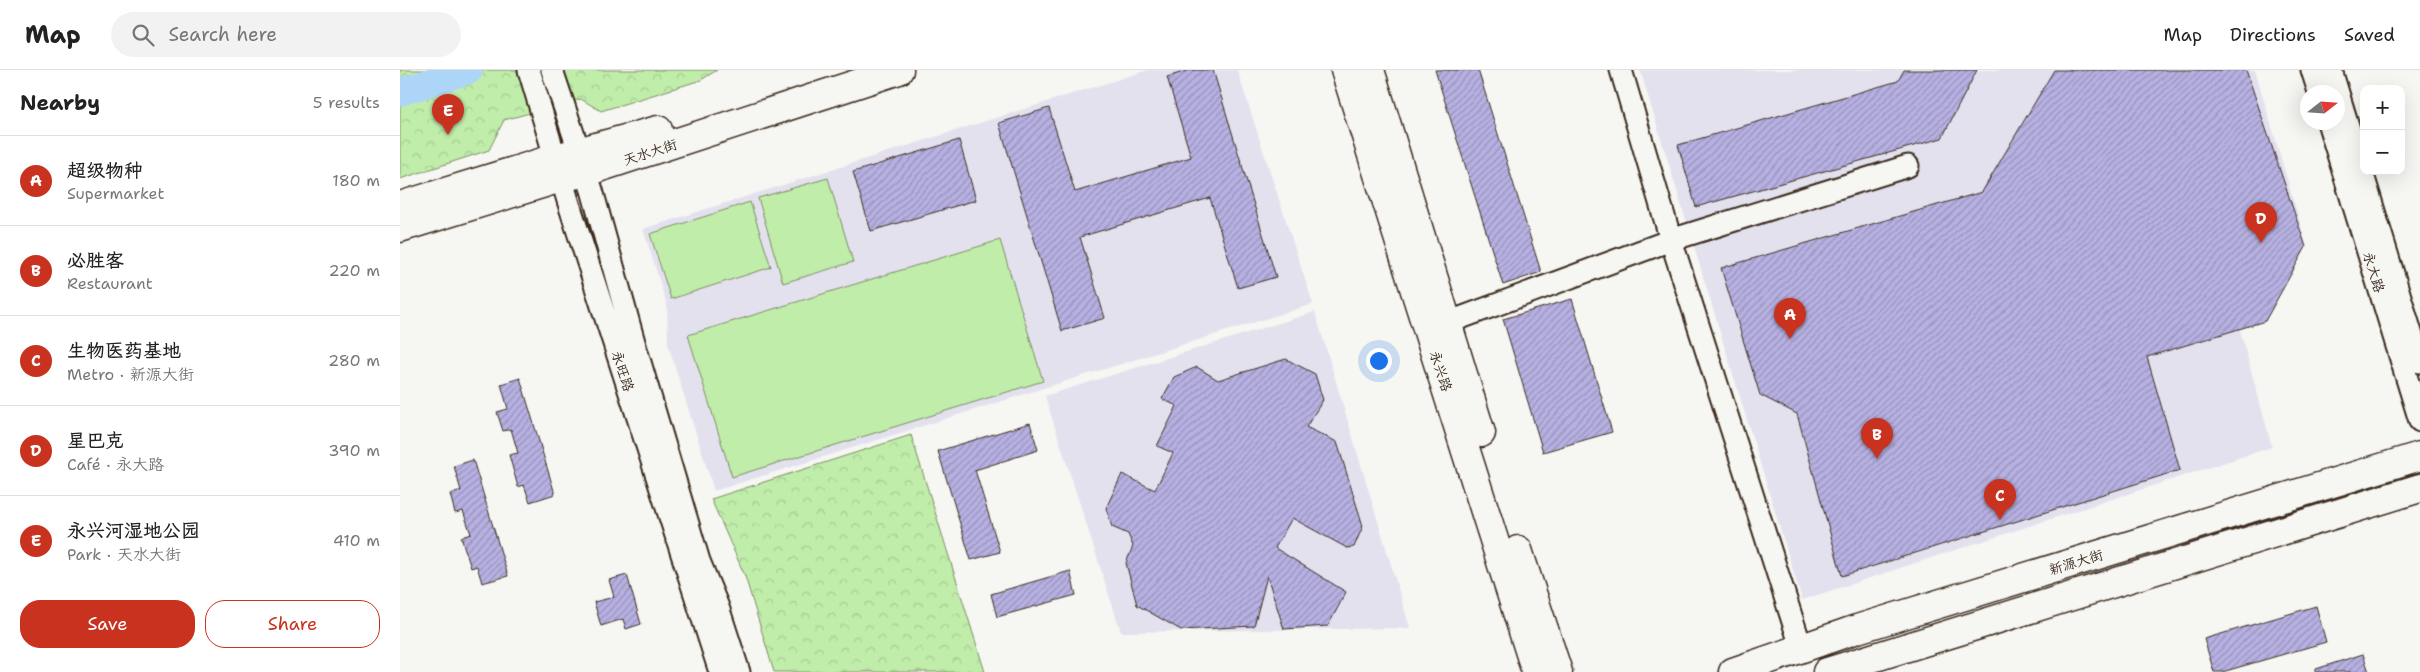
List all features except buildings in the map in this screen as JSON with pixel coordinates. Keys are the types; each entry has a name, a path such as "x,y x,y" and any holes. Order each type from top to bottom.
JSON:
{"main road":[{"name":"天水大街","path":"400,228 571,165 850,70"},
{"name":"天水大街","path":"400,206 571,165 899,70"},
{"name":"永兴路","path":"1345,70 1536,672"},
{"name":"永兴路","path":"1370,70 1505,512 1558,672"},
{"name":"新源大街","path":"1733,672 1802,650 1866,626 2420,456"},
{"path":"1827,672 2420,488"}],"street":[{"name":"永旺路","path":"529,70 540,108 571,165 634,342 699,560 718,607 739,672"},
{"name":"永旺路","path":"552,70 562,101 571,165 720,672"},
{"path":"1621,70 1671,240 1802,650"},
{"path":"2312,70 2317,85"},
{"name":"永大路","path":"2331,70 2420,362"},
{"name":"永大路","path":"2330,130 2420,421"},
{"path":"1447,323 1671,240 1908,166"}],"shaded area":[{"path":"1148,70 1237,70 1313,304 714,491 668,344 667,305 643,229"},
{"path":"1640,70 2255,70 2306,243 2240,330 2272,447 1802,600"},
{"path":"1315,312 1410,628 1121,632 1045,396"}],"green space":[{"path":"400,70 717,70 701,80 601,111 581,99 504,120 489,150 400,179"},
{"path":"828,178 853,262 783,283 758,198"},
{"path":"750,202 771,267 671,299 650,234"},
{"path":"1000,240 1043,381 732,477 688,335"},
{"path":"911,435 985,672 774,672 745,576 711,499"}],"waterway":[{"path":"400,92 469,70"}],"place":[{"name":"永兴河湿地公园","path":"448,135"},
{"name":"星巴克","path":"2261,243"},
{"name":"超级物种","path":"1790,339"},
{"name":"必胜客","path":"1877,459"},
{"name":"生物医药基地","path":"2000,520"}]}
